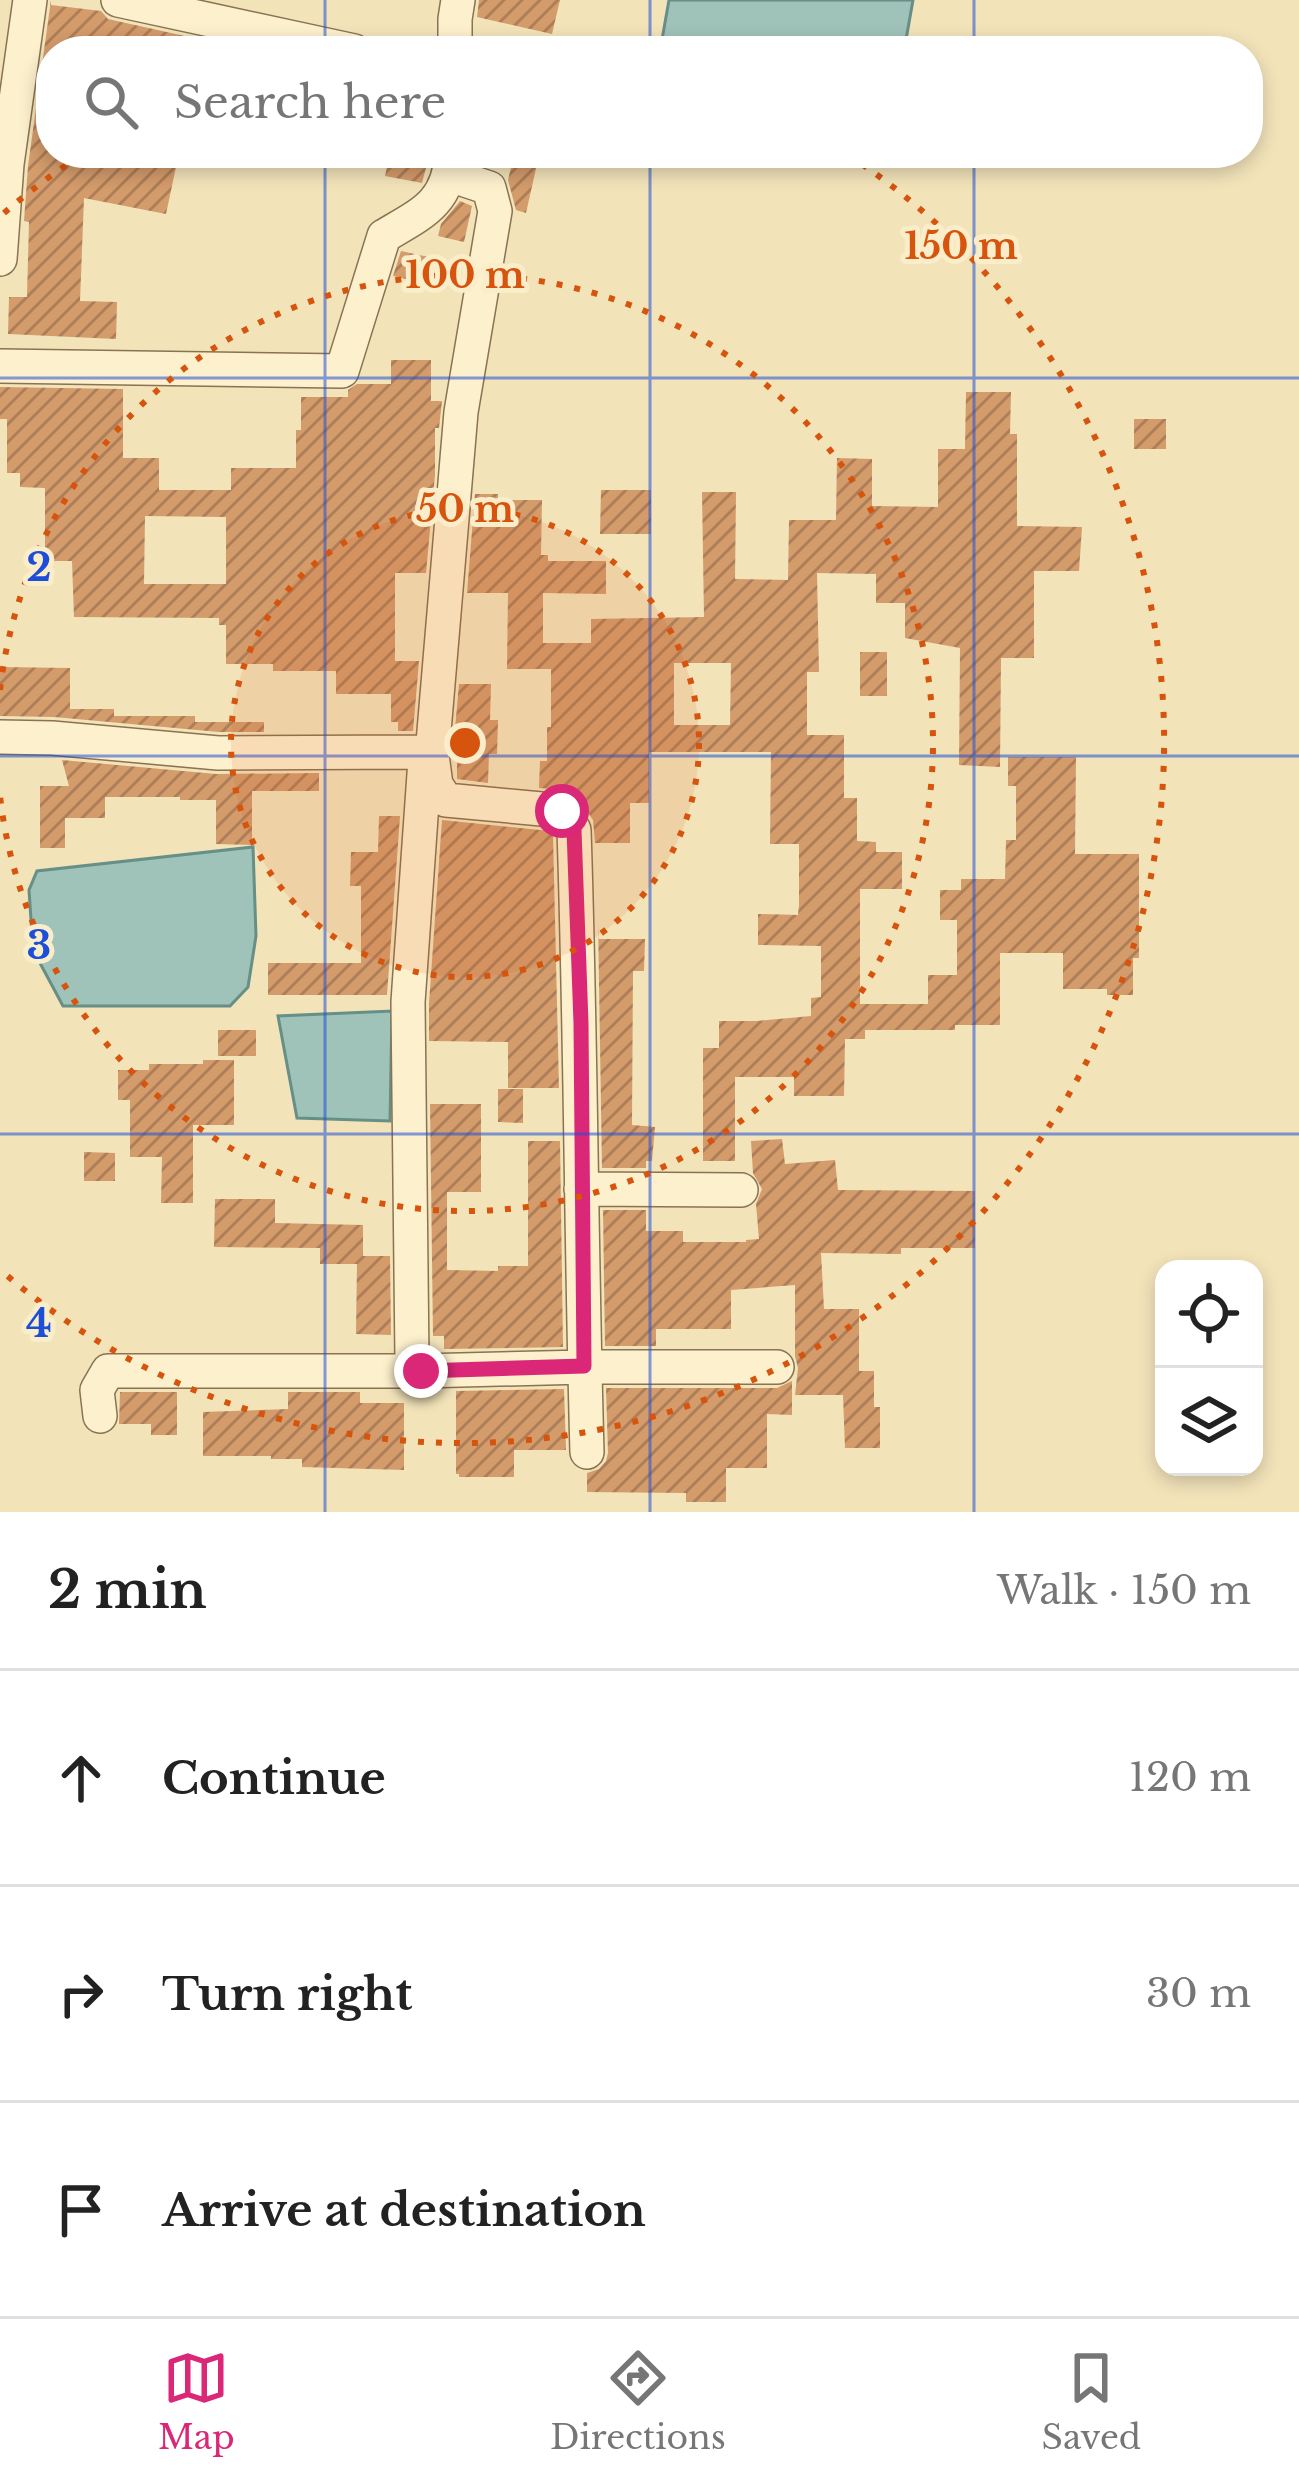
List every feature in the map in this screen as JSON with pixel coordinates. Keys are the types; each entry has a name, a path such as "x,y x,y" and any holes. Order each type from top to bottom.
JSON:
{"street":[{"path":"0,259 7,164 30,0"},
{"path":"118,0 285,36"},
{"path":"456,36 458,0"},
{"path":"0,366 342,371 384,236 431,208 448,168"},
{"path":"456,168 489,188 495,211 461,412 432,755 436,785 446,800 562,811 574,830 587,1452"},
{"path":"0,737 52,737 218,753 423,754 408,1002 412,1360 421,1371"},
{"path":"581,1190 741,1190"},
{"path":"100,1416 97,1390 108,1371 777,1366"}],"water":[{"path":"669,0 913,0 907,36 663,36"},
{"path":"253,847 256,936 248,987 230,1006 63,1006 33,950 29,890 37,871"},
{"path":"392,1011 390,1121 297,1118 278,1016"}],"building":[{"path":"51,0 51,5 101,11 108,19 184,36 46,36"},
{"path":"479,0 560,0 552,34 477,17"},
{"path":"36,108 36,168 176,168 166,214 84,198 80,301 117,302 116,339 8,334 9,297 27,297 28,166"},
{"path":"387,168 426,168 422,183 385,176"},
{"path":"511,168 536,168 526,213 516,210 508,180"},
{"path":"460,201 472,206 464,242 438,236 441,224"},
{"path":"401,251 433,258 427,284 393,276"},
{"path":"391,360 431,360 431,401 442,401 439,428 435,428 426,573 395,573 395,661 419,661 413,731 398,731 398,722 391,722 391,694 336,694 336,671 273,671 273,664 226,664 226,625 219,625 219,618 74,617 72,561 45,561 45,488 20,487 20,473 7,473 7,419 0,419 0,387 123,389 123,458 159,458 159,490 231,490 231,468 296,468 301,397 348,397 348,390 357,384 391,384","holes":["145,516 226,517 226,584 144,584"]},
{"path":"966,392 1011,392 1010,434 1017,434 1017,526 1082,527 1079,571 1034,571 1034,658 1001,658 1000,767 959,765 960,648 905,638 905,603 876,603 876,574 817,573 819,672 807,672 807,735 844,735 844,798 857,798 857,841 876,842 876,852 902,852 902,889 860,889 860,1004 928,1004 928,975 957,975 957,920 940,920 940,890 961,890 961,879 1005,879 1006,840 1016,840 1016,786 1008,786 1008,757 1076,757 1075,854 1139,854 1139,958 1133,958 1133,995 1107,995 1107,989 1063,989 1063,953 1000,953 1000,1025 865,1030 865,1039 845,1039 844,1096 794,1096 794,1077 735,1077 735,1161 703,1161 703,1048 719,1048 719,1021 811,1016 811,998 821,997 821,946 758,945 758,914 798,915 799,905 799,844 770,844 771,752 649,752 649,803 630,803 630,843 595,843 593,820 575,794 539,788 540,761 547,761 547,727 551,727 551,669 507,669 508,593 467,593 475,494 498,494 498,500 542,500 541,555 548,555 548,561 606,561 606,594 543,593 543,643 591,643 591,619 704,617 702,492 736,492 735,579 788,580 789,520 836,520 837,458 872,459 872,506 938,507 938,449 965,449","holes":["674,663 731,663 730,725 674,725"]},
{"path":"1134,419 1166,419 1166,449 1134,449"},
{"path":"601,490 651,490 651,534 600,534"},
{"path":"860,652 887,652 887,696 860,696"},
{"path":"0,667 70,668 70,709 114,709 114,716 195,716 195,722 264,722 264,732 0,716"},
{"path":"459,684 491,684 490,720 498,720 497,754 489,754 488,783 457,779 457,752 453,752"},
{"path":"62,760 216,774 319,773 319,791 252,791 252,845 216,844 216,800 105,797 105,818 65,818 65,848 40,848 40,786 69,786"},
{"path":"379,816 400,816 387,995 268,995 268,963 361,963 361,886 350,886 351,852 378,852"},
{"path":"442,820 550,831 553,836 559,1088 508,1088 508,1042 429,1041"},
{"path":"598,939 645,939 644,971 633,971 632,1125 655,1127 652,1161 646,1161 646,1168 602,1168"},
{"path":"218,1030 256,1030 256,1056 218,1056"},
{"path":"203,1060 234,1060 234,1125 193,1125 193,1203 161,1203 162,1157 130,1157 130,1100 118,1100 118,1070 149,1070 149,1064 203,1064"},
{"path":"498,1089 523,1089 523,1123 498,1122"},
{"path":"430,1104 481,1104 481,1192 447,1192 447,1270 528,1266 528,1141 560,1141 563,1347 444,1349 444,1336 433,1336"},
{"path":"782,1139 785,1164 835,1160 838,1190 975,1191 975,1248 821,1253 824,1309 859,1309 859,1371 874,1371 880,1448 845,1448 843,1395 795,1395 795,1285 731,1290 731,1329 656,1329 656,1346 605,1346 603,1210 646,1210 646,1231 683,1231 683,1242 759,1239 756,1204 762,1189 753,1173 751,1141"},
{"path":"84,1152 115,1153 115,1181 84,1181"},
{"path":"215,1199 275,1199 275,1223 363,1225 363,1256 390,1256 391,1335 356,1334 357,1264 320,1264 320,1248 214,1247"},
{"path":"792,1381 792,1415 767,1414 767,1468 726,1468 726,1502 686,1502 686,1493 587,1492 587,1473 599,1469 608,1453 606,1388 777,1388"},
{"path":"564,1389 566,1450 514,1450 514,1477 456,1474 456,1391"},
{"path":"120,1392 177,1392 177,1435 151,1435 151,1424 119,1424"},
{"path":"288,1392 360,1392 360,1403 404,1403 404,1470 302,1467 302,1459 271,1456 203,1456 203,1412 288,1409"}],"route":[{"path":"421,1371 584,1366 574,830 562,811"}]}
